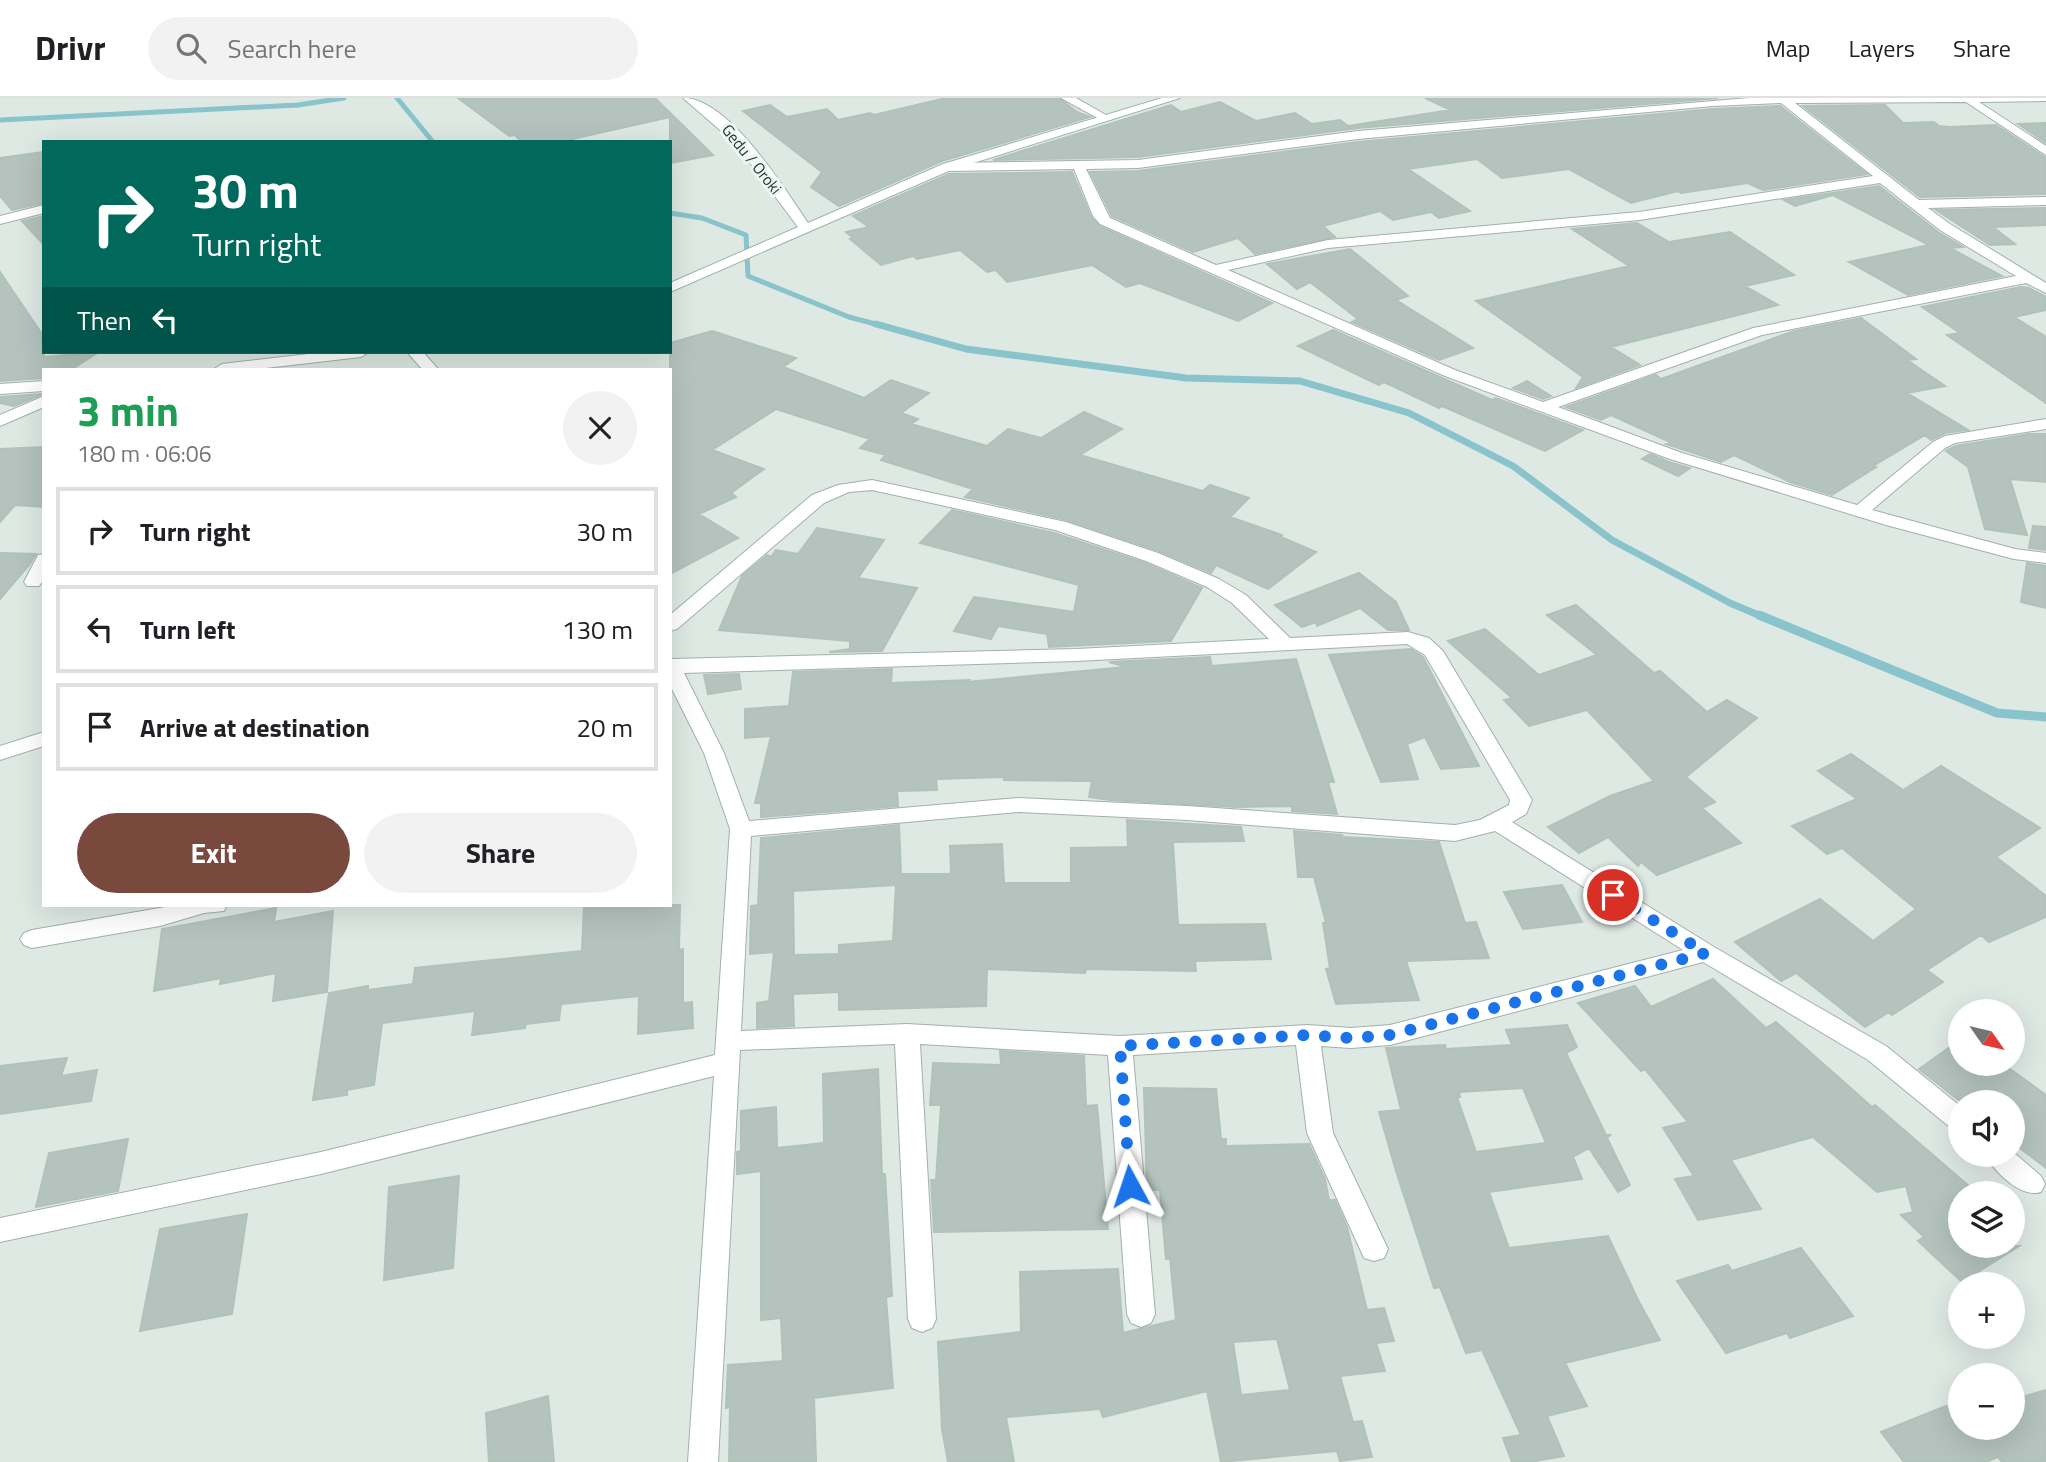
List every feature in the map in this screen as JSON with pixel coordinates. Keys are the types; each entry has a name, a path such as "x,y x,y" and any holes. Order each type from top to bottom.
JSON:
{"street":[{"name":"Gedu / Oroki","path":"689,98 705,107 738,138 806,229"},
{"path":"1067,98 1107,119"},
{"path":"672,287 947,167 1174,98"},
{"path":"947,167 1138,164 1358,135 1713,103 1781,99 2046,98"},
{"path":"1781,99 1913,204 1967,242 2046,289"},
{"path":"1970,99 1979,108 2046,151"},
{"path":"1079,166 1100,216 1105,221 1427,363 1676,456 2014,554 2046,558"},
{"path":"1215,269 1328,244 1639,216 1880,179"},
{"path":"1913,204 2046,201"},
{"path":"0,220 42,210"},
{"path":"1546,407 1758,331 2028,278"},
{"path":"230,368 345,354"},
{"path":"417,354 429,368"},
{"path":"0,389 42,386"},
{"path":"0,421 42,402"},
{"path":"1860,511 1939,445 1951,439 2046,424"},
{"path":"672,623 818,499 836,489 873,485 1060,526 1152,557 1213,583 1239,599 1285,644"},
{"path":"33,582 42,563"},
{"path":"672,666 1063,656 1409,638 1422,642 1433,651 1521,800 1518,809 1496,822 1476,832 1455,833 1187,813 1019,806 741,829"},
{"path":"672,668 714,753 741,829 703,1462"},
{"path":"0,752 42,740"},
{"path":"1496,822 1706,953 1878,1053 1948,1111"},
{"path":"32,939 160,918 197,907"},
{"path":"0,1230 321,1163 729,1051 907,1034 1120,1046 1307,1035 1351,1038 1390,1035 1706,953"},
{"path":"907,1034 922,1319"},
{"path":"1307,1035 1320,1133 1374,1249"},
{"path":"1120,1046 1141,1314"},
{"path":"2013,1167 2032,1184"}],"building":[{"path":"458,98 655,98 713,155 672,163 670,117 568,140 520,140 515,135 509,136"},
{"path":"946,98 1059,98 1077,112 1090,117 942,161 839,206 811,187 822,172 743,111 770,105 787,117 827,109 838,120 870,113 874,115"},
{"path":"1425,98 1718,98 1358,128 1138,157 993,160 1171,105 1181,112 1220,102 1256,121 1295,113 1312,124 1340,120 1348,126 1451,110"},
{"path":"1885,105 1903,123 1934,122 1939,126 1950,127 1996,125 2046,158 2046,194 1920,197 1803,106"},
{"path":"1780,106 1867,174 1763,190 1748,183 1681,193 1678,191 1631,203 1569,169 1502,178 1477,159 1408,169 1470,211 1439,218 1431,212 1393,220 1380,211 1323,226 1335,237 1255,254 1238,238 1193,252 1112,216 1090,172 1138,171 1358,142 1713,109"},
{"path":"2046,123 2046,143 2018,124"},
{"path":"42,152 42,203 12,210 0,196 0,158"},
{"path":"1072,172 1091,217 1099,226 1272,303 1238,321 1140,283 1126,287 1092,265 1007,282 996,270 987,272 960,250 917,259 913,256 881,265 850,239 853,238 846,232 869,227 853,216 949,174"},
{"path":"1879,186 1938,232 1963,247 1950,248 2002,276 1908,295 1849,262 1929,245 1833,195 1795,206 1784,200"},
{"path":"2046,208 2046,225 1993,227 2015,244 1990,245 1936,210"},
{"path":"42,216 42,243 22,221"},
{"path":"1637,223 1669,242 1730,232 1794,275 1745,286 1778,305 1611,347 1640,365 1576,388 1583,377 1476,301 1629,266 1572,229"},
{"path":"1350,249 1408,296 1396,300 1473,348 1439,360 1352,322 1358,319 1310,282 1297,289 1267,264"},
{"path":"0,272 42,334 44,357 96,354 74,368 42,368 42,378 0,381"},
{"path":"2021,287 2046,297 2046,310 2014,317 2046,337 2046,403 1947,335 1960,333 1922,307"},
{"path":"1861,318 1916,359 1907,360 1945,386 1907,393 1968,430 1945,433 1931,440 1925,435 1873,466 1876,467 1832,495 1790,482 1734,455 1721,462 1666,444 1670,442 1611,415 1601,420 1566,407 1656,375 1661,379 1794,331"},
{"path":"1333,330 1492,400 1496,398 1583,430 1545,451 1442,406 1439,408 1384,382 1379,385 1298,346"},
{"path":"712,331 796,358 783,367 864,398 891,380 929,393 901,413 918,419 911,424 987,446 1008,429 1041,438 1084,412 1122,429 1080,455 1203,491 1210,485 1249,498 1230,517 1282,535 1281,537 1316,552 1268,589 1216,565 1211,573 1159,551 1067,520 965,497 973,489 881,460 886,455 860,448 870,439 776,409 712,450 764,469 731,493 736,497 699,514 738,538 672,573 672,342"},
{"path":"1527,381 1551,396 1543,399 1513,388"},
{"path":"42,394 14,406 0,403 0,397"},
{"path":"2029,434 2046,434 2046,482 2010,479 2027,535 1985,529 1968,467 1946,451 1956,446"},
{"path":"42,447 42,507 15,505 0,522 0,449"},
{"path":"1650,454 1690,468 1678,476 1642,459"},
{"path":"952,510 1054,533 1145,563 1202,588 1171,641 1049,647 1047,634 998,626 991,639 954,631 974,597 1074,612 1079,585 920,543"},
{"path":"2033,526 2046,527 2046,550 2029,548"},
{"path":"817,528 884,540 858,578 917,588 882,651 829,652 850,649 850,641 719,630 742,576 767,555 771,557 776,550 798,554"},
{"path":"0,553 36,554 0,599"},
{"path":"2027,563 2046,566 2046,608 2021,602"},
{"path":"1359,573 1396,602 1409,630 1388,630 1360,608 1317,626 1316,622 1302,627 1275,605"},
{"path":"1576,605 1654,673 1660,671 1707,712 1727,700 1757,718 1686,777 1715,802 1702,808 1741,843 1657,875 1641,862 1638,866 1608,837 1579,853 1548,827 1610,796 1654,781 1587,710 1529,726 1504,700 1512,698 1448,641 1485,629 1539,675 1597,655 1547,615"},
{"path":"1411,649 1423,657 1479,766 1441,769 1425,737 1407,744 1418,779 1381,782 1329,655"},
{"path":"1210,657 1212,666 1296,659 1334,782 1328,782 1337,814 1292,811 1292,806 1237,807 1110,800 1089,797 1092,781 1004,780 1004,777 936,779 937,790 897,791 898,806 761,817 761,803 755,803 771,736 745,738 745,709 789,706 793,672 892,669 891,683 969,680 967,682 1126,667 1109,662"},
{"path":"739,674 741,689 708,694 704,675"},
{"path":"1851,754 1903,790 1941,766 2040,828 1996,857 2046,896 2046,917 1989,942 1981,935 1927,970 1943,982 1892,1015 1889,1012 1865,1027 1796,973 1781,981 1735,942 1820,899 1873,941 1916,909 1842,848 1827,854 1792,826 1857,799 1818,771"},
{"path":"1127,820 1241,827 1244,841 1173,842 1178,925 1265,924 1271,959 1195,961 1196,971 1086,969 1085,973 987,969 986,1006 839,1010 839,992 793,994 794,1026 757,1028 757,1003 769,1001 774,952 750,954 751,906 758,905 761,838 899,825 901,874 951,874 950,846 1002,844 1004,883 1071,883 1071,848 1128,847","holes":["896,885 893,941 839,945 839,954 794,955 793,891"]},
{"path":"1294,831 1343,837 1439,842 1465,923 1476,922 1489,958 1406,961 1419,1000 1336,1004 1326,969 1330,968 1323,923 1326,923 1314,877 1298,877"},
{"path":"1562,885 1582,922 1523,929 1504,892"},
{"path":"680,905 679,950 683,949 683,1003 692,1002 693,1028 638,1034 639,996 561,1004 559,1020 526,1024 525,1028 472,1035 475,1011 382,1023 374,1085 347,1090 347,1095 313,1100 329,993 368,986 368,990 413,984 415,968 582,951 584,907"},
{"path":"276,908 274,922 333,911 327,992 273,1001 276,973 220,984 221,978 154,991 162,929"},
{"path":"1713,979 1766,1028 1776,1022 1872,1107 1875,1105 1963,1181 1948,1181 1948,1258 2000,1258 1978,1272 1951,1272 1918,1241 1924,1237 1901,1215 1913,1212 1906,1186 1877,1192 1813,1137 1731,1160 1761,1209 1698,1220 1675,1179 1694,1176 1663,1128 1688,1122 1645,1069 1641,1071 1578,1003 1635,986 1651,1007"},
{"path":"1567,1025 1577,1047 1566,1053 1606,1135 1610,1135 1607,1138 1630,1185 1618,1192 1589,1148 1573,1157 1582,1179 1489,1192 1509,1248 1608,1236 1660,1340 1565,1363 1587,1406 1547,1416 1564,1456 1530,1462 1512,1462 1503,1438 1521,1435 1482,1350 1466,1353 1440,1287 1434,1288 1379,1112 1401,1110 1386,1048 1445,1045 1446,1049 1512,1045 1506,1030","holes":["1523,1088 1546,1143 1476,1152 1457,1097 1460,1097 1459,1092"]},
{"path":"1948,1048 1948,1076 2020,1076 2046,1095 2046,1168 2025,1152 2025,1090 1948,1092 1919,1069"},
{"path":"1000,1051 1084,1056 1086,1106 1097,1105 1108,1229 934,1232 931,1180 936,1180 941,1105 930,1105 933,1063 1001,1065"},
{"path":"67,1058 61,1076 97,1070 91,1101 0,1114 0,1066"},
{"path":"878,1069 882,1174 885,1174 892,1296 886,1297 893,1388 814,1398 816,1462 729,1462 730,1407 726,1408 728,1365 783,1361 781,1318 761,1320 761,1171 737,1174 737,1152 741,1151 741,1111 776,1107 777,1148 824,1143 823,1074"},
{"path":"1144,1088 1216,1089 1221,1139 1226,1139 1226,1146 1309,1144 1325,1179 1329,1200 1335,1200 1347,1227 1367,1310 1384,1308 1394,1341 1376,1343 1385,1371 1340,1376 1353,1422 1362,1421 1372,1457 1340,1461 1337,1451 1221,1462 1207,1391 1103,1417 1100,1409 1006,1417 1014,1462 948,1462 942,1429 938,1342 1021,1332 1020,1272 1118,1269 1123,1333 1176,1320 1170,1258 1166,1259 1160,1190 1147,1190","holes":["1277,1339 1290,1390 1241,1395 1233,1342"]},
{"path":"128,1139 118,1191 36,1207 49,1153"},
{"path":"459,1176 453,1268 384,1280 389,1187"},
{"path":"247,1214 232,1314 140,1331 160,1229"},
{"path":"1801,1248 1853,1316 1790,1338 1787,1333 1726,1353 1677,1281 1728,1265 1732,1271"},
{"path":"2046,1390 2046,1462 2002,1462 1998,1457 1986,1462 1904,1462 1881,1432 1946,1406 1948,1440 2025,1440 2025,1396"},
{"path":"548,1396 554,1462 489,1462 486,1413"}],"waterway":[{"path":"0,120 298,105 344,98"},
{"path":"397,98 431,140"},
{"path":"672,213 702,218 746,235 748,276 849,317 883,326"},
{"path":"876,324 966,349 1186,378 1300,381 1409,413 1513,466 1612,540 1730,603 1763,617"},
{"path":"1759,615 1997,713 2046,717"}],"route":[{"path":"1130,1186 1120,1046 1307,1035 1351,1038 1390,1035 1706,953 1613,895"}]}
